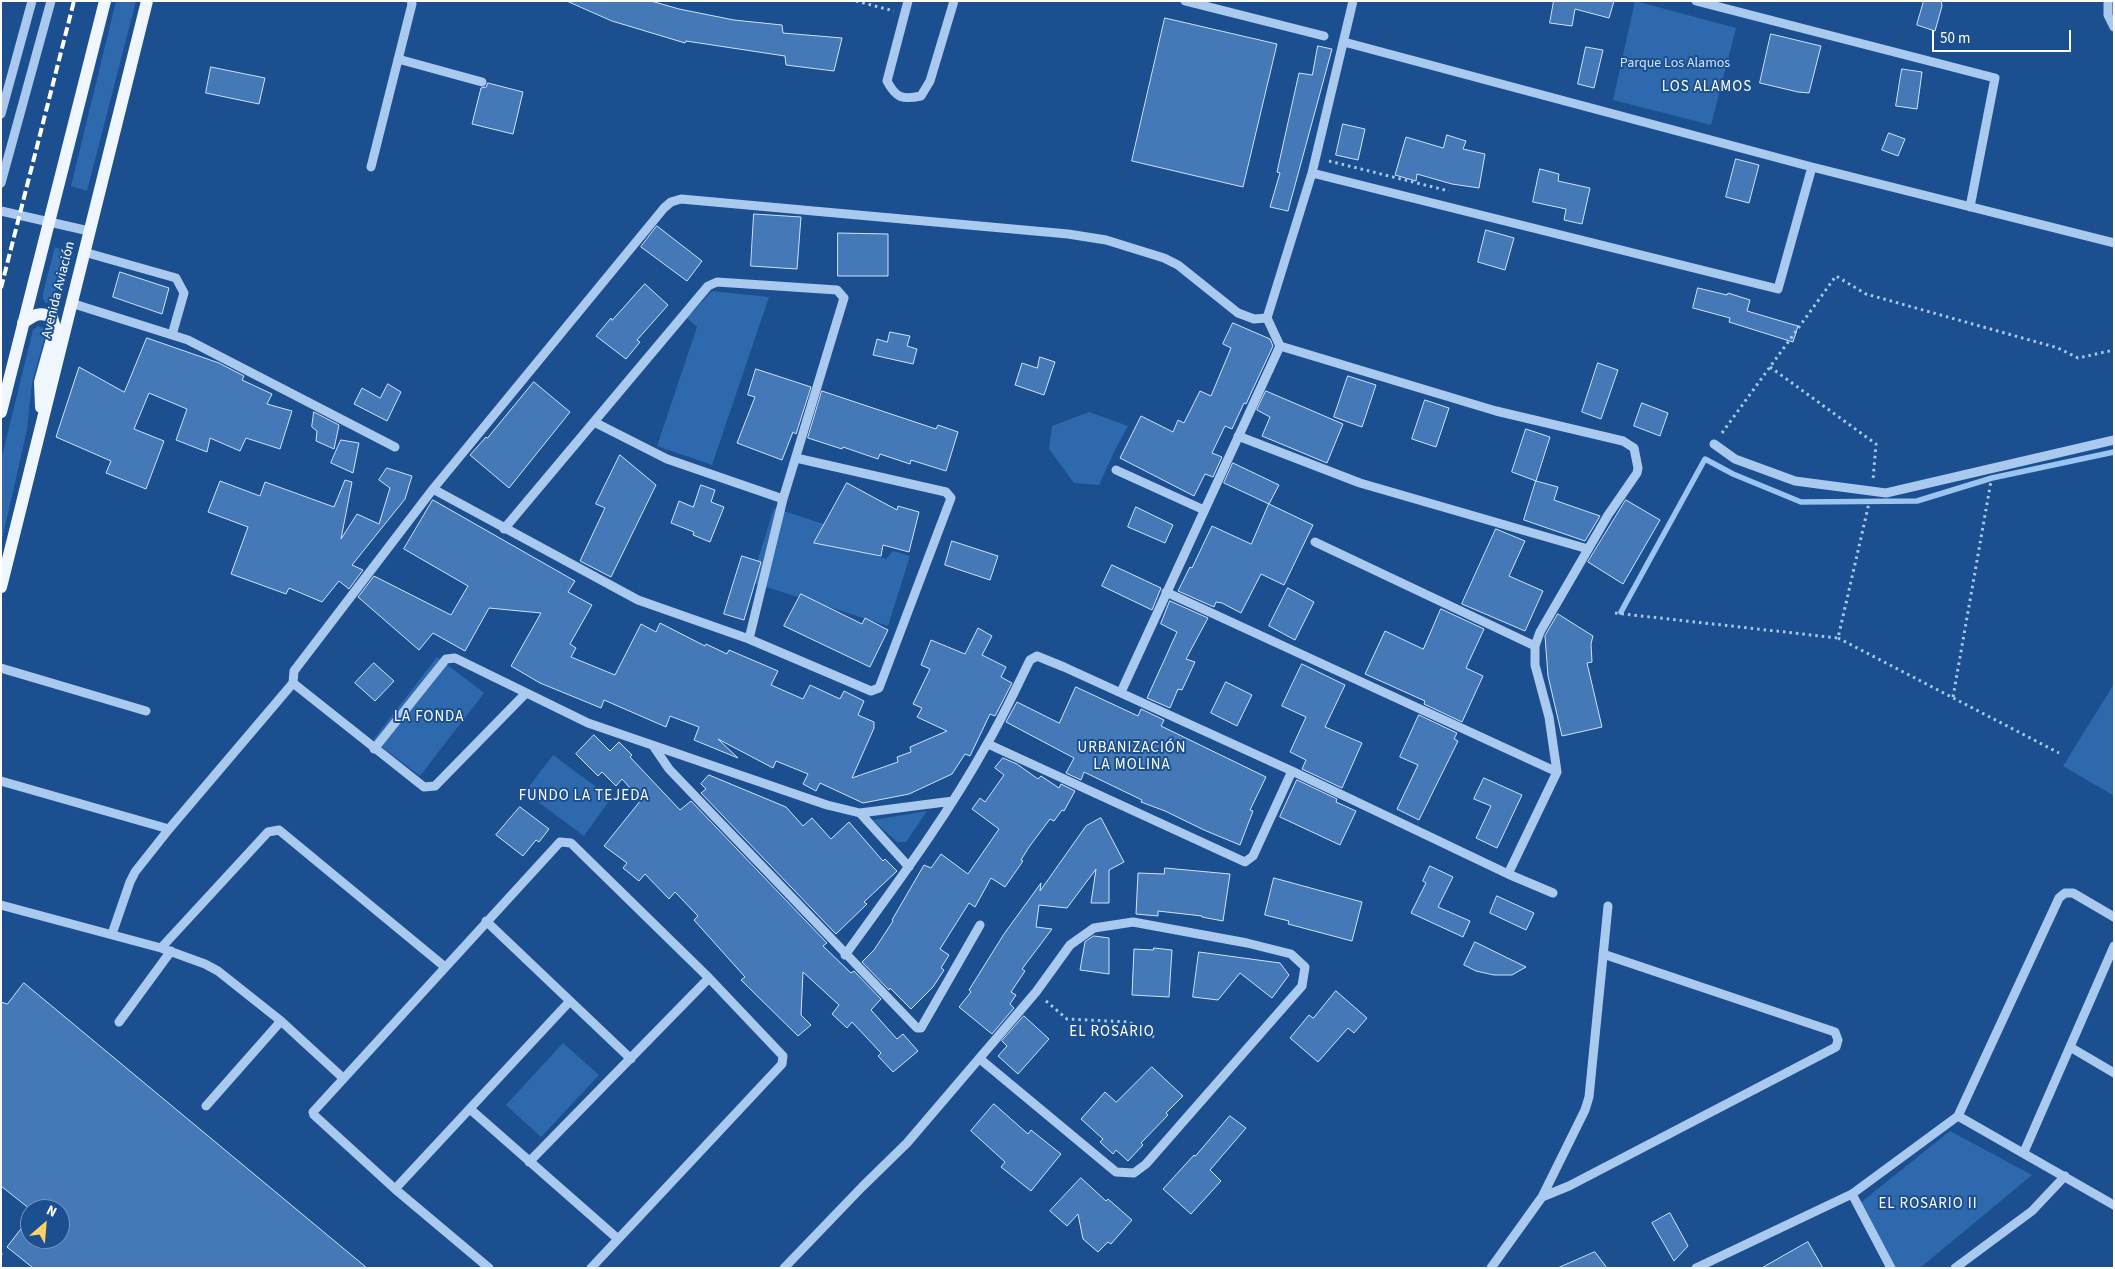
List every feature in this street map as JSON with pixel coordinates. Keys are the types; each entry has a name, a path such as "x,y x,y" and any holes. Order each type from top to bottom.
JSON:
{"main road":[{"name":"Avenida Aviación","path":"1,412 105,1"},
{"name":"Avenida Aviación","path":"1,587 147,1"},
{"path":"23,323 36,314 43,313 52,317 55,328 40,382 42,422"}],"street":[{"path":"1,114 32,1"},
{"path":"1,183 51,1"},
{"path":"371,167 412,4 411,1"},
{"path":"908,1 887,81 894,93 907,99 921,96 930,81 954,1"},
{"path":"1185,1 1324,36"},
{"path":"1353,1 1312,173 1267,318 1280,346 1496,411 1579,429 1629,444 1634,448 1638,468 1637,473 1588,548 1540,632 1535,646 1535,664 1549,717 1557,772 1508,874"},
{"path":"1696,1 1996,78 1970,206"},
{"path":"2108,1 2108,15 2114,27"},
{"path":"1344,42 1812,167 2114,243"},
{"path":"398,59 482,82"},
{"path":"1312,173 1778,289 1812,167"},
{"path":"112,934 132,877 169,829 292,683 294,671 433,489 664,208 671,202 681,199 1068,234 1106,240 1164,258 1178,265 1238,313 1254,319 1267,318"},
{"path":"1,211 89,231"},
{"path":"84,252 176,278 184,293 172,335"},
{"path":"504,529 712,284 717,282 837,290 844,298 783,499 748,640"},
{"path":"71,303 188,340 395,447"},
{"path":"1121,692 1280,346"},
{"path":"594,422 667,459 783,499"},
{"path":"1238,436 1371,486 1588,548"},
{"path":"1714,444 1735,459 1795,481 1886,493 2114,440"},
{"path":"433,489 638,600 748,640 871,691 879,688 951,498 946,492 796,458"},
{"path":"1116,470 1204,510"},
{"path":"1316,542 1535,646"},
{"path":"1166,592 1557,772"},
{"path":"845,955 909,867 953,801 988,744 1030,660 1037,656 1121,692 1508,874 1553,893"},
{"path":"374,749 446,659 455,658 581,721 827,805 860,814 953,801"},
{"path":"1,668 146,711"},
{"path":"292,683 424,787 435,786 526,693"},
{"path":"988,744 1245,862 1253,856 1292,771"},
{"path":"654,747 669,769 845,955 919,1029 980,925"},
{"path":"1,781 169,829"},
{"path":"860,814 909,867"},
{"path":"161,948 268,832 279,830 445,967"},
{"path":"489,1268 394,1189 314,1116 315,1108 560,842 566,842 571,843 709,978 783,1056 782,1064 591,1268"},
{"path":"1696,1268 1852,1194 1958,1116 2059,898 2065,893 2073,894 2114,917"},
{"path":"1,905 161,948 218,971 281,1021 344,1078"},
{"path":"1491,1268 1542,1197 1578,1127 1589,1097 1608,906"},
{"path":"486,921 631,1060"},
{"path":"784,1268 907,1143 1036,992 1070,946 1094,928 1133,922 1247,943 1291,954 1305,967 1302,986 1146,1164 1134,1173 1116,1172 980,1059"},
{"path":"2024,1152 2114,946"},
{"path":"119,1022 171,952"},
{"path":"1542,1197 1569,1186 1836,1047 1838,1040 1835,1032 1603,954"},
{"path":"530,1162 709,978"},
{"path":"394,1189 570,1001"},
{"path":"206,1106 281,1021"},
{"path":"2070,1048 2114,1073"},
{"path":"470,1109 618,1239"},
{"path":"1958,1116 2114,1205"},
{"path":"1955,1268 2032,1211 2065,1176"},
{"path":"1852,1194 1891,1268"}],"path":[{"path":"856,1 905,14"},
{"path":"1714,444 1836,276 1866,294 2058,348 2078,358 2114,350"},
{"path":"1770,367 1876,444 1872,491 1838,638"},
{"path":"1953,698 1994,468"},
{"path":"1615,613 1838,638 2059,752"},
{"path":"1036,992 1067,1019 1129,1022 1154,1037"}],"green space":[{"path":"116,1 136,1 87,191 71,186"},
{"name":"Parque Los Alamos","path":"1635,1 1736,28 1711,125 1613,100"},
{"path":"55,247 63,250 64,254 54,298 52,302 46,303 43,299 43,293"},
{"path":"712,291 769,297 712,465 657,446 697,327 687,318"},
{"path":"38,326 43,328 46,333 32,383 27,430 1,544 1,460 33,330"},
{"path":"1089,412 1128,426 1099,485 1074,483 1049,449 1052,426"},
{"path":"774,508 830,526 826,539 886,559 893,551 910,556 888,626 751,582"},
{"path":"437,657 484,693 420,776 373,740"},
{"path":"2114,684 2114,796 2063,766"},
{"path":"553,755 611,798 584,836 525,792"},
{"path":"927,811 906,842 897,842 873,820"},
{"path":"563,1043 599,1075 541,1137 506,1105"},
{"path":"1950,1131 2032,1175 1920,1268 1893,1268 1860,1203"}],"building":[{"path":"567,1 651,1 679,9 734,20 782,25 783,33 842,38 834,71 786,65 785,56 686,41 685,43 612,21"},
{"path":"1554,1 1614,1 1609,18 1575,9 1572,26 1550,23"},
{"path":"1924,1 1941,1 1942,6 1935,31 1917,25"},
{"path":"1165,18 1277,44 1243,187 1132,161"},
{"path":"1771,34 1821,46 1809,93 1760,83"},
{"path":"1318,46 1332,49 1288,211 1270,207 1280,173 1277,172 1299,73 1312,75"},
{"path":"1586,47 1603,50 1594,88 1578,84"},
{"path":"211,67 265,78 259,104 206,93"},
{"path":"1902,69 1922,72 1917,109 1896,106"},
{"path":"488,83 523,92 513,134 472,124 481,88 486,87"},
{"path":"1343,124 1365,129 1358,160 1336,155"},
{"path":"1889,133 1905,139 1898,156 1882,150"},
{"path":"1447,135 1466,141 1463,149 1485,154 1479,188 1452,184 1417,174 1416,181 1395,175 1406,137 1443,148"},
{"path":"1736,159 1759,165 1749,203 1726,197"},
{"path":"1540,169 1559,174 1558,181 1590,188 1582,224 1564,220 1566,209 1533,202"},
{"path":"754,214 801,217 797,269 751,266"},
{"path":"657,226 702,261 687,281 641,247"},
{"path":"1486,230 1514,238 1505,270 1478,262"},
{"path":"838,233 888,234 888,276 838,276"},
{"path":"120,272 169,288 162,314 113,297"},
{"path":"645,284 668,305 637,340 640,342 626,359 596,336"},
{"path":"1698,288 1727,295 1728,293 1750,300 1747,311 1798,326 1793,342 1729,322 1730,318 1693,308"},
{"path":"1233,323 1270,339 1273,346 1232,429 1225,426 1212,453 1222,457 1213,477 1205,474 1194,496 1120,458 1141,416 1173,432 1178,420 1184,423 1200,391 1211,396 1231,348 1223,344"},
{"path":"890,332 910,336 907,346 917,349 913,364 873,355 877,339 887,342"},
{"path":"147,338 219,363 244,376 242,380 272,394 267,404 292,411 280,449 246,438 240,451 210,438 207,452 176,440 187,409 149,393 134,429 164,441 146,489 106,473 111,461 56,437 79,367 124,392"},
{"path":"1040,357 1055,362 1044,395 1015,385 1022,363 1037,368"},
{"path":"1598,363 1618,370 1601,419 1582,412"},
{"path":"756,369 811,387 796,434 793,432 782,460 737,443 755,397 748,395"},
{"path":"1348,376 1376,385 1362,427 1334,417"},
{"path":"534,382 570,412 509,488 470,455 487,438"},
{"path":"388,384 401,392 387,421 354,404 362,388 380,398"},
{"path":"822,391 936,429 938,425 958,432 946,471 911,460 910,464 880,454 878,459 808,438"},
{"path":"1266,391 1343,424 1327,463 1262,436 1270,417 1257,410"},
{"path":"1425,400 1449,408 1436,447 1412,439"},
{"path":"1642,403 1668,413 1660,436 1634,426"},
{"path":"314,412 339,425 334,449 316,441 317,431 312,427"},
{"path":"1526,429 1550,437 1536,481 1512,472"},
{"path":"341,440 359,443 353,473 331,463"},
{"path":"620,455 656,485 611,577 580,561 605,508 596,504"},
{"path":"1233,463 1279,485 1269,504 1224,483"},
{"path":"387,468 412,476 405,499 352,565 363,570 349,589 339,581 322,602 289,588 286,594 231,574 248,527 208,512 220,481 260,496 265,482 334,507 345,480 352,482 341,539 357,514 379,524 390,488 379,480"},
{"path":"1536,481 1558,487 1554,500 1600,516 1585,541 1524,520"},
{"path":"847,483 897,510 898,506 919,512 909,552 883,545 881,556 814,543"},
{"path":"701,485 715,490 711,502 724,507 710,542 693,535 694,532 671,523 679,501 693,507"},
{"path":"433,500 575,581 568,592 592,605 570,644 576,648 571,657 615,675 641,624 656,632 660,623 705,646 706,644 727,654 729,650 778,671 771,685 803,699 810,685 840,699 844,691 864,701 858,715 874,722 874,728 852,778 898,762 897,757 911,752 910,747 947,731 917,717 922,708 913,704 930,669 921,665 931,640 965,654 978,628 992,636 982,655 1006,667 1001,677 1012,683 995,716 990,714 970,756 965,754 952,774 909,794 863,803 820,783 816,791 803,784 808,774 776,761 773,768 718,739 738,758 694,740 699,727 670,716 666,727 604,700 601,708 540,683 511,666 541,613 489,608 465,651 433,633 419,650 358,597 374,576 451,615 468,586 404,549"},
{"path":"1626,500 1660,520 1623,584 1588,562"},
{"path":"1269,504 1313,525 1284,585 1261,574 1241,613 1222,603 1216,602 1214,607 1178,591 1190,567 1192,568 1212,526 1251,544"},
{"path":"1136,507 1173,525 1165,543 1128,527"},
{"path":"1496,529 1525,541 1509,576 1543,591 1525,631 1462,604"},
{"path":"952,541 998,556 990,580 945,565"},
{"path":"742,556 761,562 744,620 724,614"},
{"path":"1112,565 1161,588 1152,610 1102,586"},
{"path":"1288,588 1314,602 1295,640 1269,626"},
{"path":"801,594 862,624 865,618 888,630 870,667 784,626"},
{"path":"1170,601 1208,618 1186,659 1195,662 1182,690 1178,689 1170,708 1147,698 1177,632 1161,624"},
{"path":"1441,609 1484,629 1466,668 1483,676 1462,722 1424,704 1425,701 1365,674 1385,631 1423,649"},
{"path":"1558,614 1593,636 1591,644 1592,662 1587,663 1602,727 1562,736 1548,676 1545,636"},
{"path":"374,663 394,681 375,701 355,683"},
{"path":"1302,664 1345,685 1325,727 1362,743 1342,788 1302,769 1306,760 1290,752 1306,717 1282,706"},
{"path":"1226,682 1252,695 1237,726 1211,713"},
{"path":"1076,687 1138,716 1141,709 1164,720 1161,726 1266,777 1250,810 1253,811 1240,845 1141,802 1142,800 1084,772 1081,780 1066,773 1074,758 1006,722 1017,702 1059,723"},
{"path":"1419,715 1457,733 1454,739 1458,741 1419,820 1397,809 1418,765 1400,757"},
{"path":"594,735 610,751 619,742 632,755 630,757 680,810 691,801 827,943 823,946 851,973 854,971 881,999 871,1010 897,1039 903,1034 918,1051 893,1072 878,1056 881,1053 852,1022 847,1028 832,1014 839,1005 803,972 801,1015 811,1025 798,1036 741,980 745,977 694,920 698,916 675,892 669,899 645,874 639,881 623,868 627,863 604,846 641,800 622,779 616,786 602,772 598,776 576,754"},
{"path":"1003,758 1017,764 1038,779 1041,776 1059,788 1061,784 1075,791 1064,811 1062,810 1054,821 1050,819 1029,847 1021,860 1023,861 1005,887 991,878 975,907 969,903 940,949 949,955 941,968 944,970 933,987 911,1009 890,988 889,990 862,962 874,950 893,921 924,865 931,868 941,854 968,874 999,829 972,809 980,798 985,802 1004,775 995,768"},
{"path":"709,775 786,807 803,826 812,818 831,839 849,822 883,861 885,859 897,871 864,902 867,904 836,934 701,793 706,789 701,784"},
{"path":"1484,778 1522,795 1497,848 1476,838 1491,806 1474,799"},
{"path":"1297,780 1337,799 1336,802 1356,811 1340,845 1280,817"},
{"path":"520,807 549,829 539,842 536,840 523,856 496,835"},
{"path":"1101,818 1124,862 1109,870 1109,903 1091,903 1096,869 1067,908 1039,905 1036,927 1052,929 1022,969 1025,971 1011,992 1016,995 1010,1004 1014,1008 992,1034 959,1007 971,992 969,990 1004,934 1041,883 1040,891 1086,826"},
{"path":"1430,866 1453,877 1438,907 1470,921 1463,937 1411,913 1426,883 1423,881"},
{"path":"1165,868 1230,874 1223,921 1202,916 1158,911 1158,916 1136,914 1138,873 1164,874"},
{"path":"1274,878 1362,902 1352,941 1288,924 1289,921 1265,915"},
{"path":"1497,896 1534,913 1526,930 1490,913"},
{"path":"1094,936 1109,938 1109,974 1080,970 1085,942"},
{"path":"1475,942 1526,967 1512,975 1494,975 1476,971 1464,965"},
{"path":"1154,948 1172,950 1169,997 1132,995 1134,949 1153,950"},
{"path":"1199,952 1280,963 1289,975 1272,998 1240,973 1218,1000 1193,997"},
{"path":"24,983 367,1268 33,1268 7,1247 20,1230 20,1249 70,1249 70,1199 20,1199 20,1201 1,1186 1,1002 7,1004"},
{"path":"1336,991 1367,1018 1354,1033 1348,1028 1318,1062 1290,1038 1309,1015 1313,1018"},
{"path":"1024,1016 1049,1039 1018,1074 998,1056 1007,1046 1002,1041"},
{"path":"1152,1067 1183,1096 1166,1113 1168,1115 1141,1143 1143,1145 1128,1161 1116,1150 1113,1154 1100,1142 1103,1139 1081,1119 1105,1092 1116,1102"},
{"path":"994,1104 1028,1134 1031,1130 1061,1154 1031,1191 1001,1167 1005,1162 971,1131"},
{"path":"1230,1116 1246,1128 1210,1170 1221,1181 1191,1214 1163,1189"},
{"path":"1081,1178 1106,1201 1108,1199 1132,1220 1111,1244 1108,1242 1098,1252 1083,1239 1078,1214 1067,1226 1050,1211"},
{"path":"1670,1213 1688,1246 1674,1261 1652,1223"},
{"path":"1808,1242 1823,1268 1762,1268"},
{"path":"1595,1252 1607,1268 1558,1268"}],"waterway":[{"path":"1621,612 1705,459 1733,474 1801,502 1917,501 1992,478 2114,452"}],"railway":[{"path":"1,288 74,1"}],"district":[{"name":"LOS ALAMOS","path":"1707,88"},
{"name":"LA FONDA","path":"429,718"},
{"name":"URBANIZACIÓN LA MOLINA","path":"1132,758"},
{"name":"FUNDO LA TEJEDA","path":"584,797"},
{"name":"EL ROSARIO","path":"1112,1033"},
{"name":"EL ROSARIO II","path":"1928,1205"}]}
